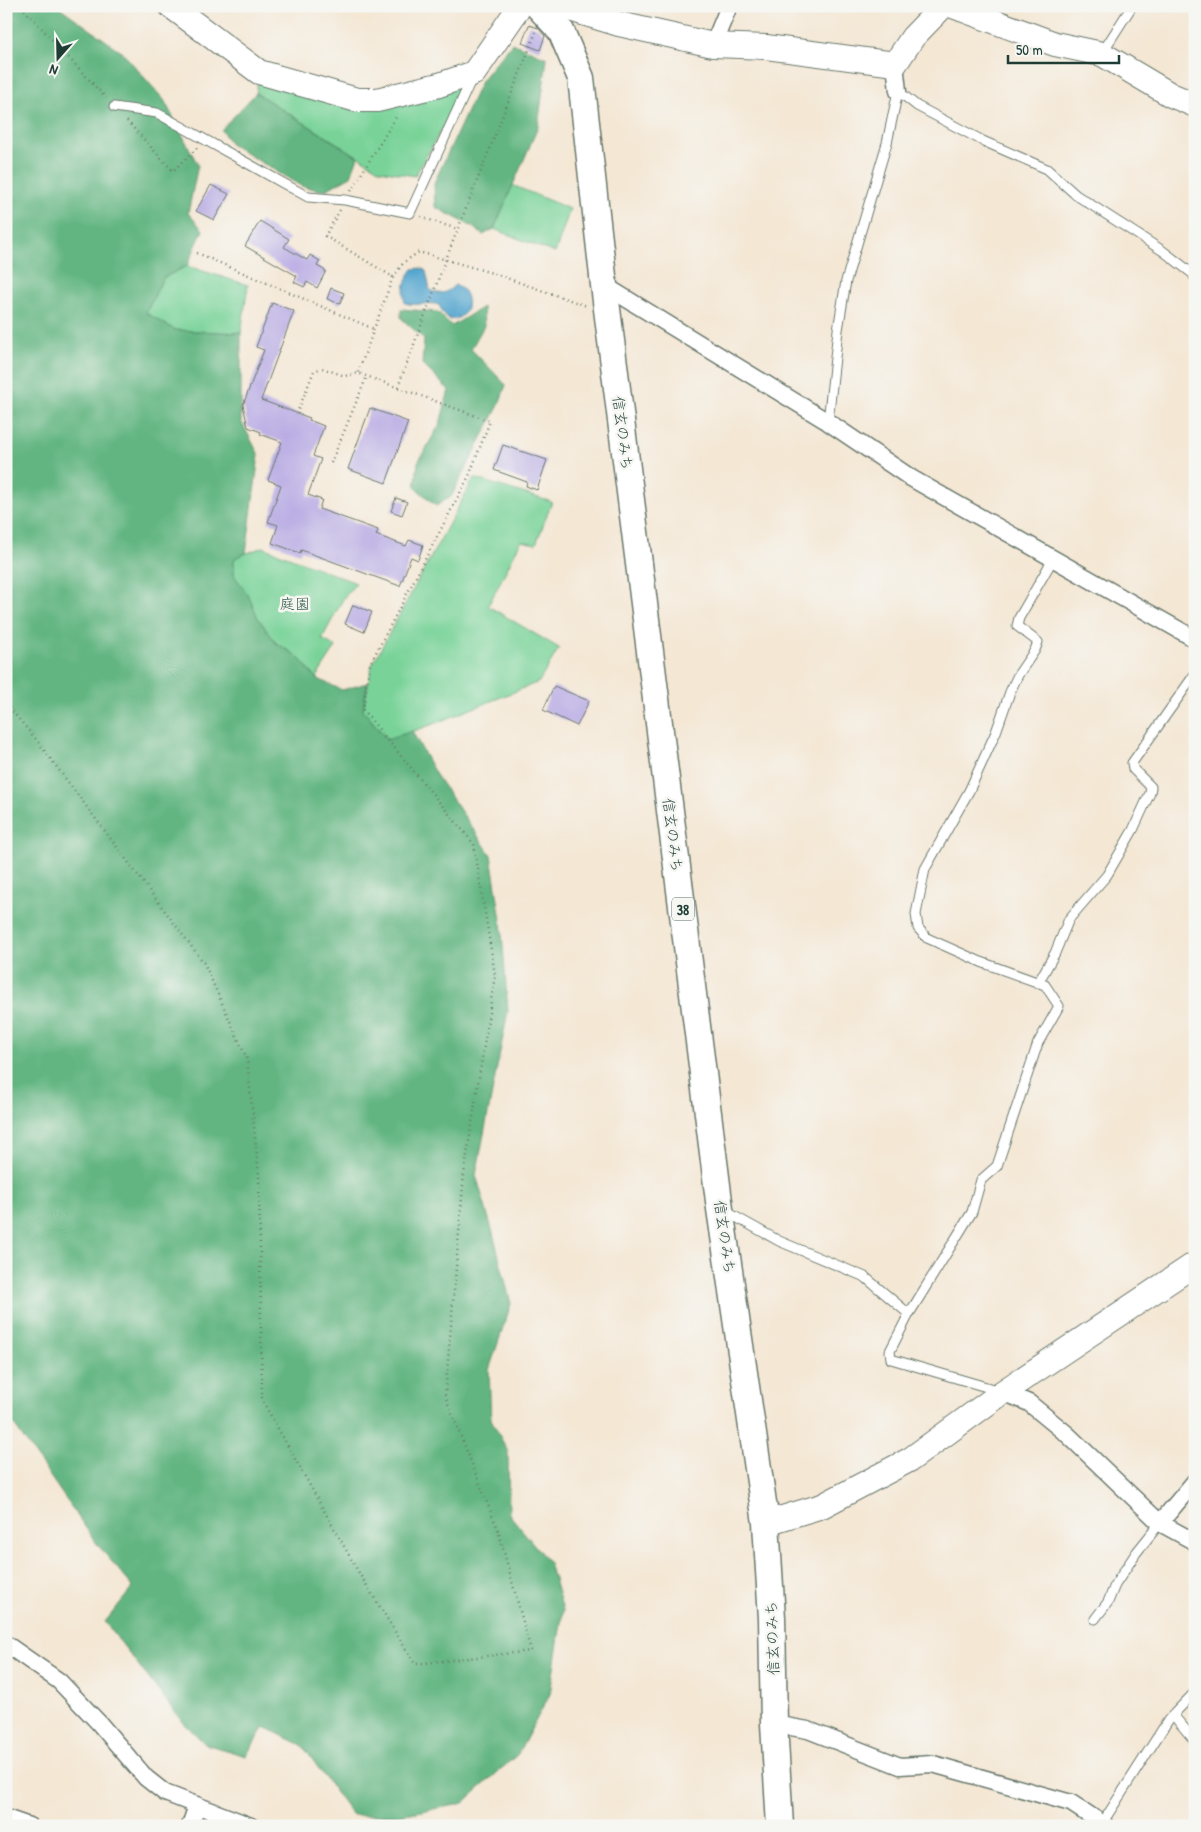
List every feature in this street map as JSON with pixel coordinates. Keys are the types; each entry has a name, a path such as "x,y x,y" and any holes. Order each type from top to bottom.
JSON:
{"main road":[{"name":"信玄のみち","path":"548,9 561,31 581,78 604,285 720,1209 766,1523 772,1618 774,1724 780,1826"}],"street":[{"path":"171,6 259,72 357,100 377,100 411,93 474,74 520,6"},
{"path":"713,46 729,6"},
{"path":"898,92 896,64 913,37 943,6"},
{"path":"953,6 1055,44 1102,54 1171,95 1195,105"},
{"path":"548,9 713,46 766,47 896,64"},
{"path":"604,285 828,422 911,478 1195,639"},
{"path":"766,1523 822,1506 911,1458 1003,1392 1195,1264"},
{"path":"1003,1392 1030,1403 1068,1435 1160,1523 1195,1542"},
{"path":"1160,1523 1195,1481"},
{"path":"6,1644 59,1681 99,1723 146,1778 165,1793 252,1826"},
{"path":"774,1724 808,1730 900,1766 933,1764 1071,1803 1104,1824"},
{"path":"190,1826 197,1805"},
{"path":"6,1818 29,1826"}],"lane":[{"path":"1102,54 1132,6"},
{"path":"114,107 157,113 308,197 345,200 410,214 474,74"},
{"path":"828,422 838,330 846,281 887,143 898,92 917,106 975,136 1047,169 1076,195 1163,251 1193,274 1195,278"},
{"path":"1003,1392 891,1359 890,1351 909,1314 972,1212 982,1180 997,1166 1038,1043 1059,1006 1045,985 981,962 927,938 918,928 916,914 924,869 969,791 996,732 1010,692 1018,675 1035,650 1038,642 1017,626 1019,618 1053,559"},
{"path":"1038,983 1055,953 1069,919 1107,875 1133,830 1150,793 1151,787 1133,769 1132,763 1195,674"},
{"path":"720,1209 778,1240 865,1277 909,1314"},
{"path":"1095,1619 1108,1602 1115,1585 1136,1553 1160,1523"},
{"path":"1104,1824 1173,1715 1195,1692"},
{"path":"1173,1715 1195,1741"}],"path":[{"path":"398,387 457,230 532,40 548,9"},
{"path":"393,277 325,236 411,93"},
{"path":"410,214 457,230"},
{"path":"358,373 393,277 404,262 419,252 446,259 608,313"},
{"path":"197,253 374,329"},
{"path":"6,704 34,738 204,963 247,1059 259,1174 262,1400 359,1573 415,1664 531,1651 498,1530 445,1396 464,1174 495,975 474,844 363,710 370,664 469,476 490,420 358,373 344,376 322,368 314,371 297,413"},
{"path":"331,463 367,376"}],"green space":[{"path":"6,6 58,6 123,53 164,100 198,165 188,213 203,230 187,266 163,278 146,313 175,330 241,333 241,421 259,455 246,553 234,559 234,575 248,595 258,618 276,643 297,656 316,678 342,690 367,683 363,710 387,740 412,731 436,775 491,855 501,920 508,1011 476,1175 511,1304 489,1370 491,1419 508,1452 509,1514 549,1563 563,1610 550,1694 518,1754 462,1804 399,1815 352,1815 302,1745 264,1727 246,1756 205,1744 181,1720 105,1622 133,1587 97,1544 6,1413"},
{"path":"512,43 547,58 538,127 494,229 483,235 473,227 435,207 434,183 482,79"},
{"path":"259,72 357,100 474,73 415,176 380,170 256,93"},
{"path":"256,93 358,157 351,176 324,191 301,186 232,145 221,130"},
{"path":"512,185 570,209 555,253 494,229"},
{"path":"187,266 248,285 241,333 175,330 146,313 163,278"},
{"path":"483,307 484,326 471,349 506,385 498,407 451,497 436,506 415,487 418,462 440,424 449,390 422,364 424,339 401,318 401,309 438,312 452,326"},
{"path":"474,478 552,502 536,544 521,541 488,606 559,648 539,682 388,740 363,710 372,665"},
{"name":"庭園","path":"263,547 356,583 343,599 322,639 336,647 316,678 297,656 276,643 258,618 248,595 234,575 234,558"}],"water":[{"path":"421,268 426,271 430,290 443,293 455,285 460,287 467,300 466,310 463,315 450,320 443,313 439,305 405,303 404,289 408,277 413,269"}],"building":[{"path":"529,25 538,28 545,36 540,50 522,43"},
{"path":"211,185 229,194 214,220 196,211"},
{"path":"260,221 289,239 284,247 307,260 310,255 320,261 317,266 326,271 317,288 307,282 304,287 294,282 297,276 245,246"},
{"path":"331,288 344,293 340,304 327,299"},
{"path":"272,303 294,311 261,400 310,418 309,420 324,426 313,456 321,459 308,495 322,500 319,509 378,530 376,535 406,546 409,540 423,545 418,560 411,557 400,586 301,550 300,553 272,543 278,525 268,522 281,485 268,480 282,442 260,434 261,432 248,427 243,405 264,350 256,347"},
{"path":"370,408 408,422 386,483 348,469"},
{"path":"503,445 547,460 537,490 526,486 527,482 494,470"},
{"path":"396,498 407,502 402,515 391,511"},
{"path":"353,605 372,612 364,632 345,624"},
{"path":"554,686 589,701 577,726 543,710"}]}
